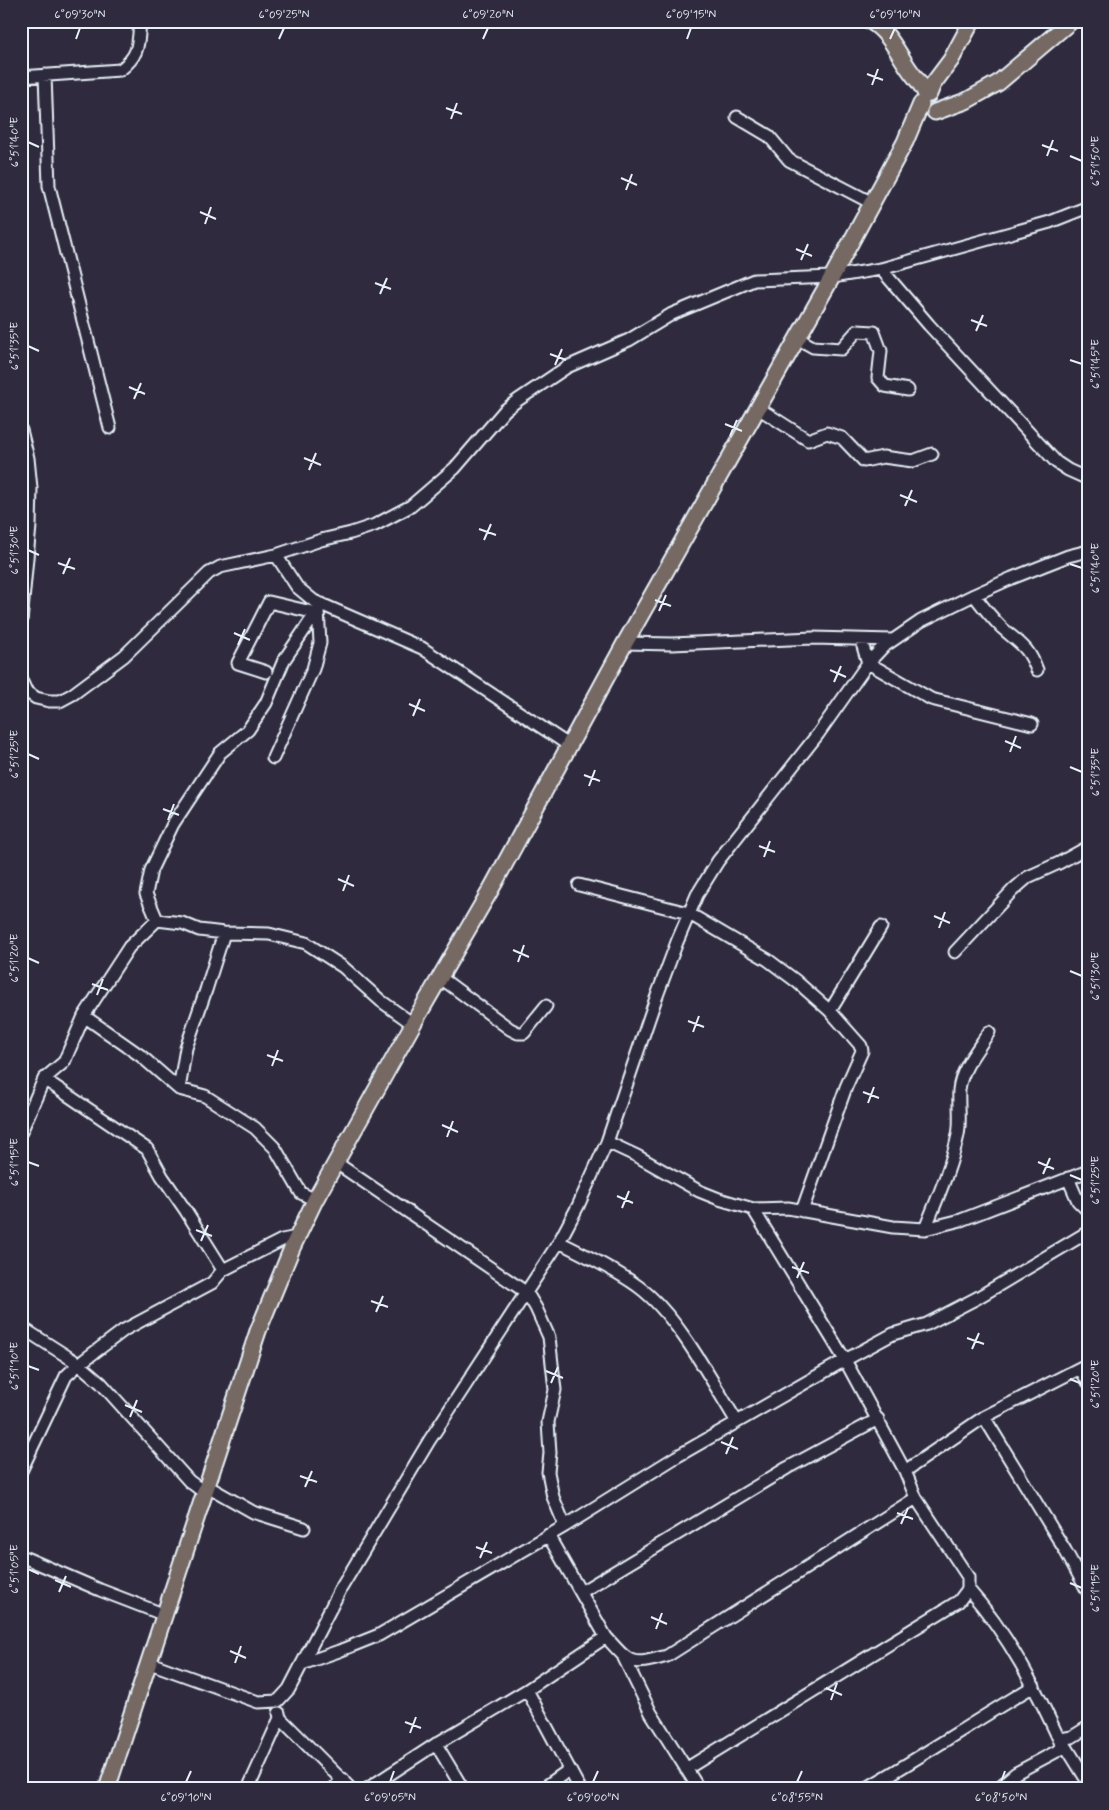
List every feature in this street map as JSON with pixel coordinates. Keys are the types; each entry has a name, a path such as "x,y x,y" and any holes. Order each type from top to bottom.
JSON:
{"main road":[{"path":"870,21 877,25 888,37 930,102"},
{"path":"107,1789 258,1331 297,1237 315,1200 412,1024 490,891 625,643 832,277 905,142 930,102 950,60 972,21"},
{"path":"930,102 966,100 998,82 1071,21"}],"street":[{"path":"21,77 120,70 131,62 138,49 140,21"},
{"path":"45,75 49,186 56,220 110,428"},
{"path":"737,117 769,136 789,160 872,203"},
{"path":"21,680 24,693 49,701 60,701 124,656 209,573 220,567 276,555 375,526 411,506 455,468 505,410 518,400 567,367 629,340 672,314 754,280 832,277 881,269 1050,222 1088,207"},
{"path":"881,269 929,325 1056,462 1088,479"},
{"path":"797,338 813,347 841,349 857,331 874,332 881,351 878,378 885,386 908,390"},
{"path":"758,408 808,440 827,433 842,438 864,460 883,457 913,461 932,454"},
{"path":"21,430 32,488 21,622"},
{"path":"150,1663 258,1702 278,1701 289,1689 340,1590 429,1441 559,1242 578,1206 607,1142 655,1001 688,913 718,861 818,734 868,663 892,640 921,621 974,595 1068,556 1088,551"},
{"path":"273,758 312,669 320,643 318,609 314,601 297,587 276,555"},
{"path":"974,595 1002,628 1024,646 1032,656 1037,670"},
{"path":"266,672 238,664 269,602 318,609 422,648 570,746"},
{"path":"157,920 146,894 151,870 173,824 220,753 248,730 266,703 284,660 318,609"},
{"path":"625,643 672,644 813,638 892,640"},
{"path":"861,640 868,663 931,699 1032,724"},
{"path":"955,952 1012,890 1028,877 1088,847"},
{"path":"579,884 688,913 768,960 796,981 830,1011 858,1040 862,1051 846,1087 802,1211"},
{"path":"157,920 182,923 199,930 224,933 269,934 306,943 343,967 381,1001 412,1024"},
{"path":"21,1132 44,1079 64,1062 84,1016 129,947 157,920"},
{"path":"830,1011 881,927"},
{"path":"180,1089 186,1048 224,933"},
{"path":"440,978 510,1030 518,1033 524,1033 546,1006"},
{"path":"84,1016 141,1056 180,1089 205,1096 255,1128 275,1148 301,1193 315,1200"},
{"path":"925,1230 952,1158 958,1134 959,1091 963,1074 989,1032"},
{"path":"44,1079 147,1149 162,1176 223,1270"},
{"path":"607,1142 637,1156 699,1191 718,1199 753,1209 788,1208 893,1227 925,1230 961,1220 1088,1171"},
{"path":"335,1162 526,1293 536,1308 550,1337 554,1390 548,1422 550,1453 548,1472 553,1497 565,1526"},
{"path":"1068,1178 1078,1201 1088,1211"},
{"path":"686,1769 959,1601 968,1589 968,1577 916,1498 905,1471 845,1360 753,1209"},
{"path":"302,1664 380,1635 565,1526 676,1457 845,1360 893,1334 927,1324 977,1298 1088,1232"},
{"path":"21,1471 66,1376 79,1364 124,1330 212,1283 223,1270 282,1240 297,1237"},
{"path":"559,1242 639,1287 657,1304 684,1337 737,1422"},
{"path":"21,1327 79,1364 101,1383 189,1481 253,1512 304,1528"},
{"path":"905,1471 984,1417 1084,1366 1088,1382"},
{"path":"984,1417 1065,1550 1088,1592"},
{"path":"581,1592 787,1468 878,1419"},
{"path":"624,1658 641,1663 667,1656 916,1498"},
{"path":"548,1535 606,1637 624,1658 650,1712 698,1789"},
{"path":"21,1556 100,1590 165,1615"},
{"path":"968,1589 984,1607 1009,1643 1034,1686 1062,1743 1088,1782"},
{"path":"367,1789 436,1744 527,1690 606,1637"},
{"path":"865,1789 909,1764 984,1715 1034,1686"},
{"path":"527,1690 580,1789"},
{"path":"248,1789 280,1718 278,1701"},
{"path":"280,1718 350,1789"},
{"path":"997,1789 1016,1773 1088,1727"},
{"path":"436,1744 463,1789"},
{"path":"542,1789 569,1770"},
{"path":"333,1789 342,1779"}]}
